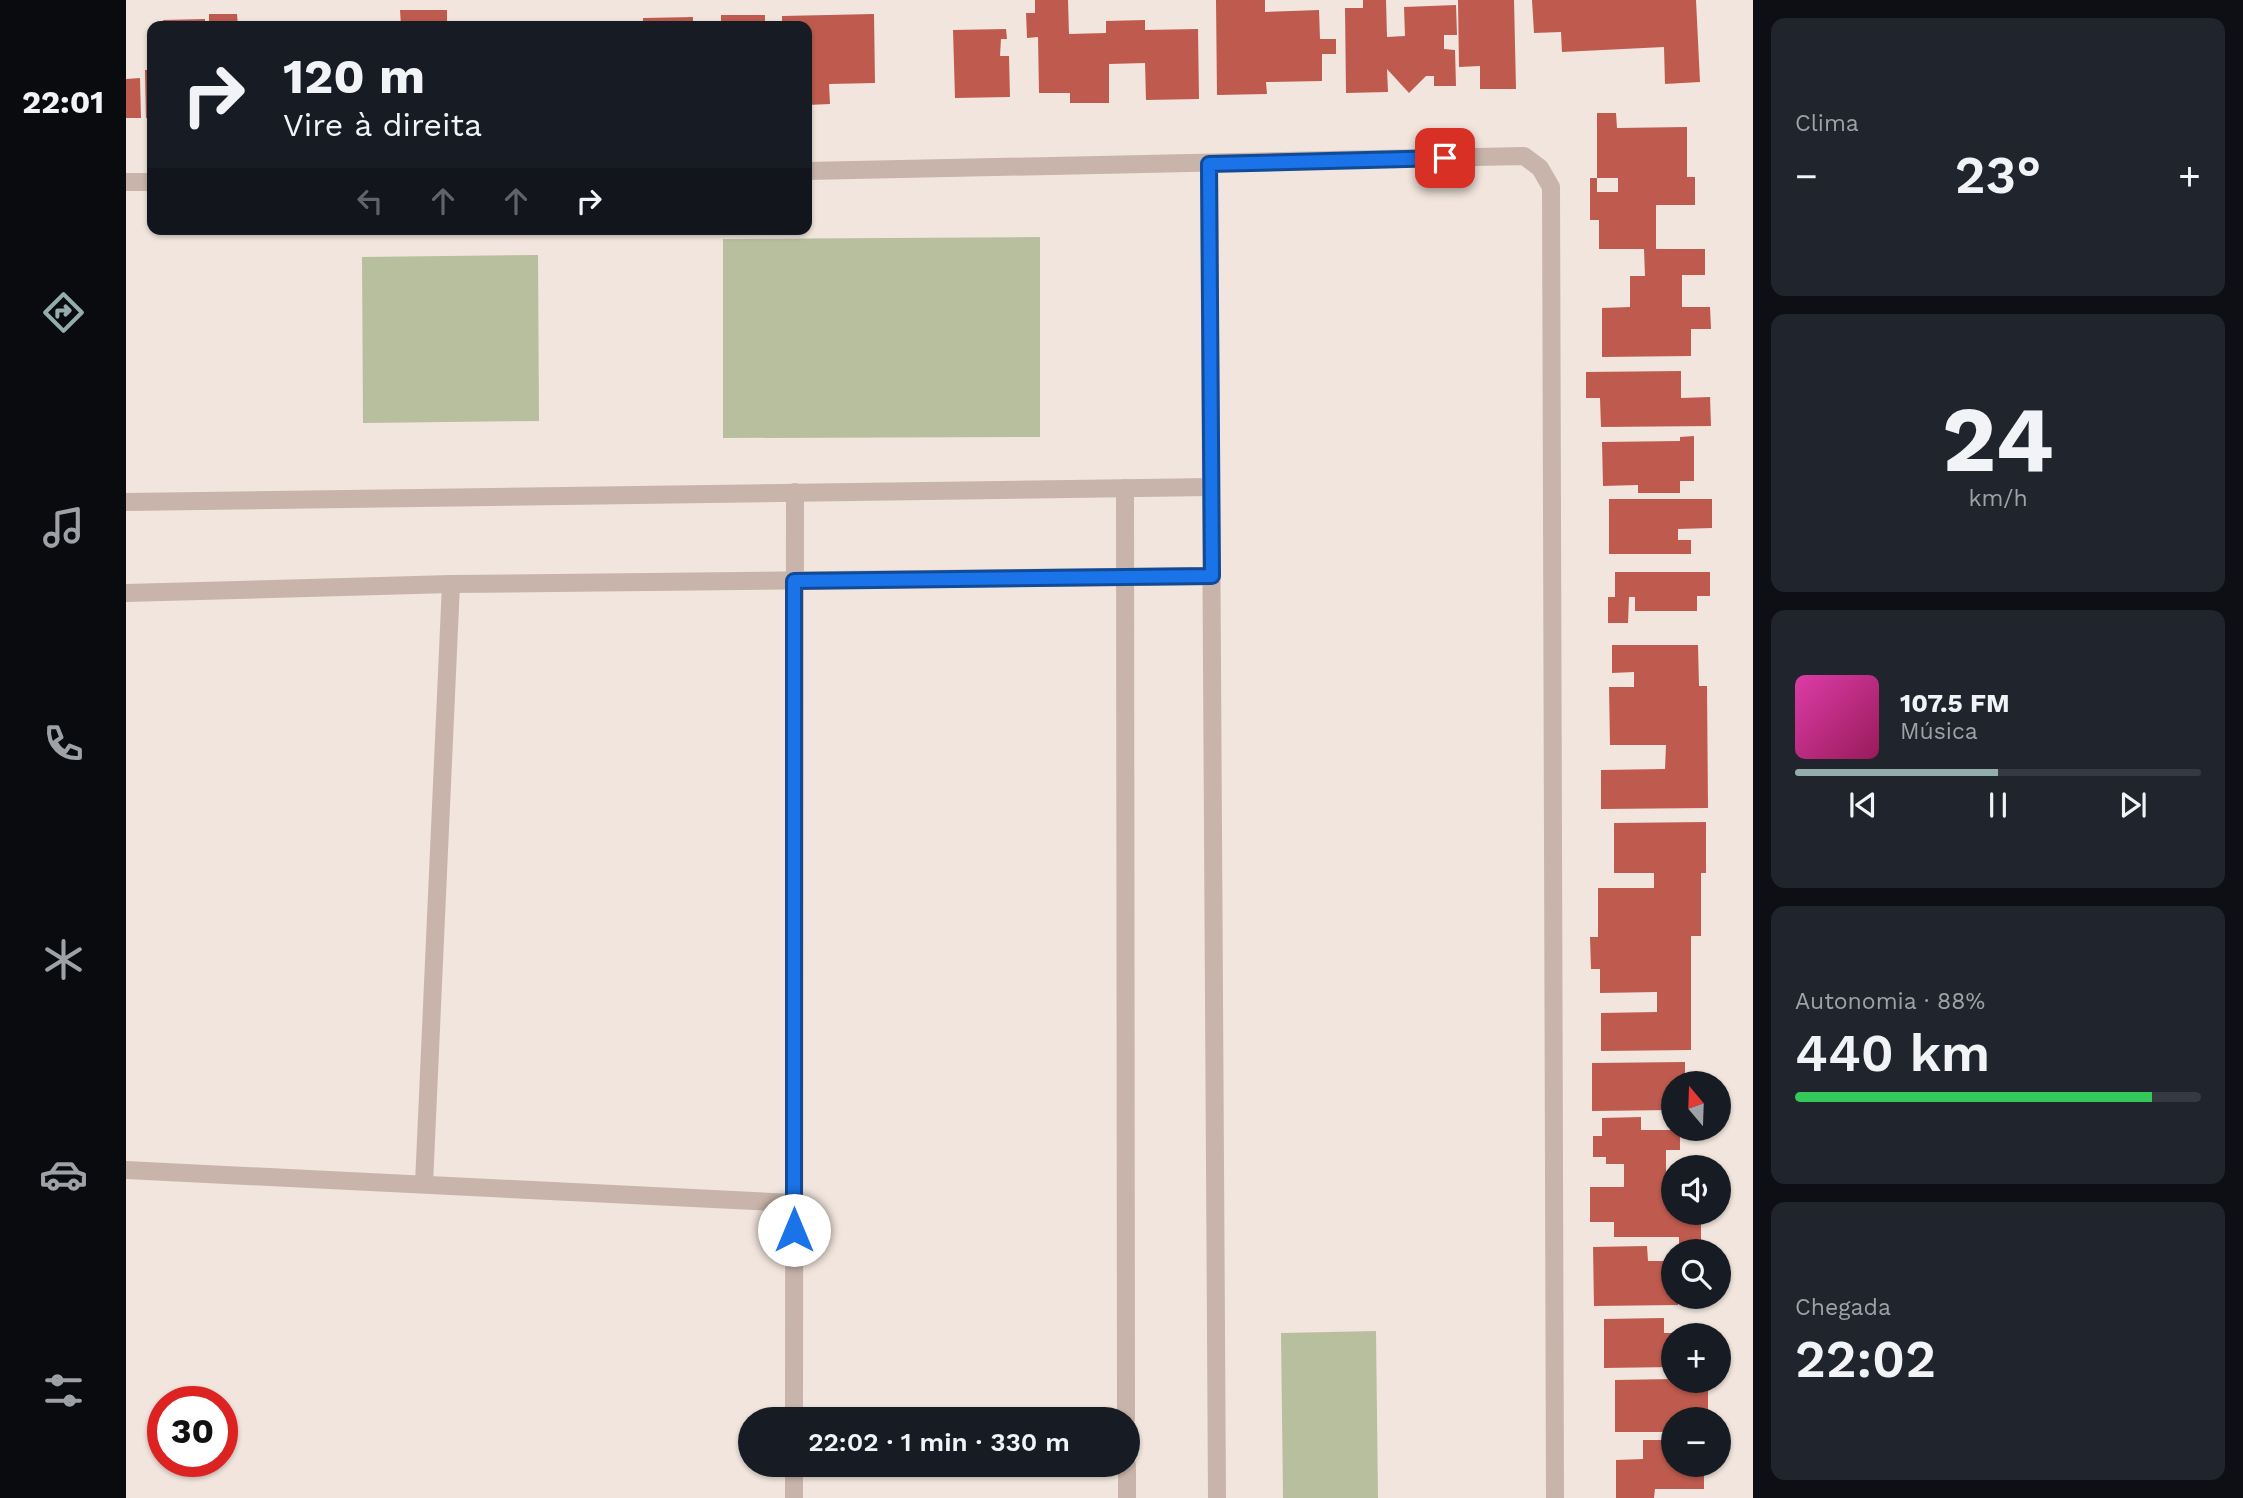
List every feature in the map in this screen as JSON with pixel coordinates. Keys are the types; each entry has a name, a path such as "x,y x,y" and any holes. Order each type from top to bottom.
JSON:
{"street":[{"path":"812,171 1524,156 1540,169 1550,187 1555,1498"},
{"path":"1209,164 1217,1498"},
{"path":"126,182 147,182"},
{"path":"126,502 1211,487"},
{"path":"1125,488 1126,1407"},
{"path":"794,1407 795,492"},
{"path":"126,593 451,584 1212,576"},
{"path":"425,1184 451,584"},
{"path":"126,1170 794,1203"},
{"path":"794,1477 794,1498"},
{"path":"1127,1477 1127,1498"}],"green space":[{"path":"1040,237 1040,437 723,438 723,239"},
{"path":"538,255 539,421 363,423 362,257"},
{"path":"1376,1331 1378,1498 1283,1498 1281,1333"}],"building":[{"path":"1035,0 1068,0 1069,34 1106,33 1106,21 1145,20 1145,30 1198,29 1199,99 1146,100 1145,63 1109,64 1109,103 1070,103 1070,93 1039,93 1038,37 1027,38 1026,13 1035,13"},
{"path":"1216,0 1265,0 1265,12 1319,10 1320,39 1336,39 1336,54 1322,54 1322,81 1266,82 1267,94 1217,95"},
{"path":"1363,0 1386,0 1387,37 1405,36 1404,7 1456,5 1457,35 1444,35 1444,49 1455,50 1456,86 1434,86 1434,76 1426,76 1409,93 1387,69 1388,92 1346,93 1345,8 1363,8"},
{"path":"1458,0 1514,0 1516,89 1480,89 1480,66 1459,67"},
{"path":"1532,0 1696,0 1700,82 1665,84 1664,47 1562,52 1561,32 1534,33"},
{"path":"400,10 447,10 447,21 401,21"},
{"path":"209,14 237,14 238,21 209,21"},
{"path":"874,14 875,83 829,84 830,104 812,105 812,21 782,21 782,16"},
{"path":"721,15 765,15 765,21 721,21"},
{"path":"693,17 693,21 643,21 643,18"},
{"path":"205,19 205,21 163,21"},
{"path":"1006,29 1007,39 1001,39 1000,56 1009,56 1010,97 955,98 953,30"},
{"path":"145,70 147,70 147,118"},
{"path":"140,78 141,118 126,118 126,79"},
{"path":"1597,113 1616,113 1617,128 1687,127 1687,177 1695,177 1695,205 1656,205 1656,249 1705,249 1705,275 1682,275 1682,307 1710,307 1711,329 1691,329 1691,356 1602,357 1602,308 1630,307 1630,276 1645,276 1644,249 1599,249 1599,220 1590,220 1590,178 1597,178","holes":["1597,178 1618,178 1618,192 1597,192"]},
{"path":"1681,371 1681,398 1710,397 1711,426 1601,427 1600,398 1586,398 1586,372"},
{"path":"1694,436 1694,481 1680,481 1680,493 1638,493 1638,485 1603,486 1602,442 1680,441 1680,437"},
{"path":"1609,499 1712,499 1712,528 1678,529 1678,540 1691,540 1691,554 1609,554"},
{"path":"1615,572 1710,572 1710,596 1697,596 1697,611 1635,611 1635,597 1629,597 1628,623 1608,623 1608,597 1615,597"},
{"path":"1612,645 1698,645 1699,686 1707,686 1708,808 1601,809 1601,770 1665,769 1666,745 1610,745 1609,687 1634,687 1634,672 1612,673"},
{"path":"1706,822 1706,873 1701,873 1701,936 1691,936 1691,1050 1601,1051 1601,1013 1657,1012 1657,992 1600,993 1600,969 1591,969 1590,937 1598,937 1598,888 1654,888 1654,873 1614,873 1614,823"},
{"path":"1685,1062 1685,1071 1661,1071 1661,1110 1592,1111 1592,1063"},
{"path":"1641,1117 1641,1130 1661,1130 1661,1141 1680,1141 1680,1150 1666,1150 1666,1155 1661,1155 1661,1225 1701,1225 1701,1239 1614,1237 1614,1222 1590,1222 1590,1187 1624,1187 1624,1164 1606,1164 1606,1157 1593,1157 1593,1136 1602,1136 1602,1118"},
{"path":"1647,1246 1648,1261 1661,1261 1661,1305 1594,1306 1593,1247"},
{"path":"1664,1318 1664,1323 1661,1323 1661,1367 1604,1368 1604,1319"},
{"path":"1661,1379 1661,1393 1708,1393 1708,1407 1661,1407 1661,1432 1615,1432 1615,1380"},
{"path":"1643,1440 1661,1440 1661,1477 1704,1477 1704,1489 1655,1489 1654,1498 1616,1498 1616,1460 1643,1459"}],"route":[{"path":"794,1230 794,581 1212,576 1209,164 1445,158"}]}
